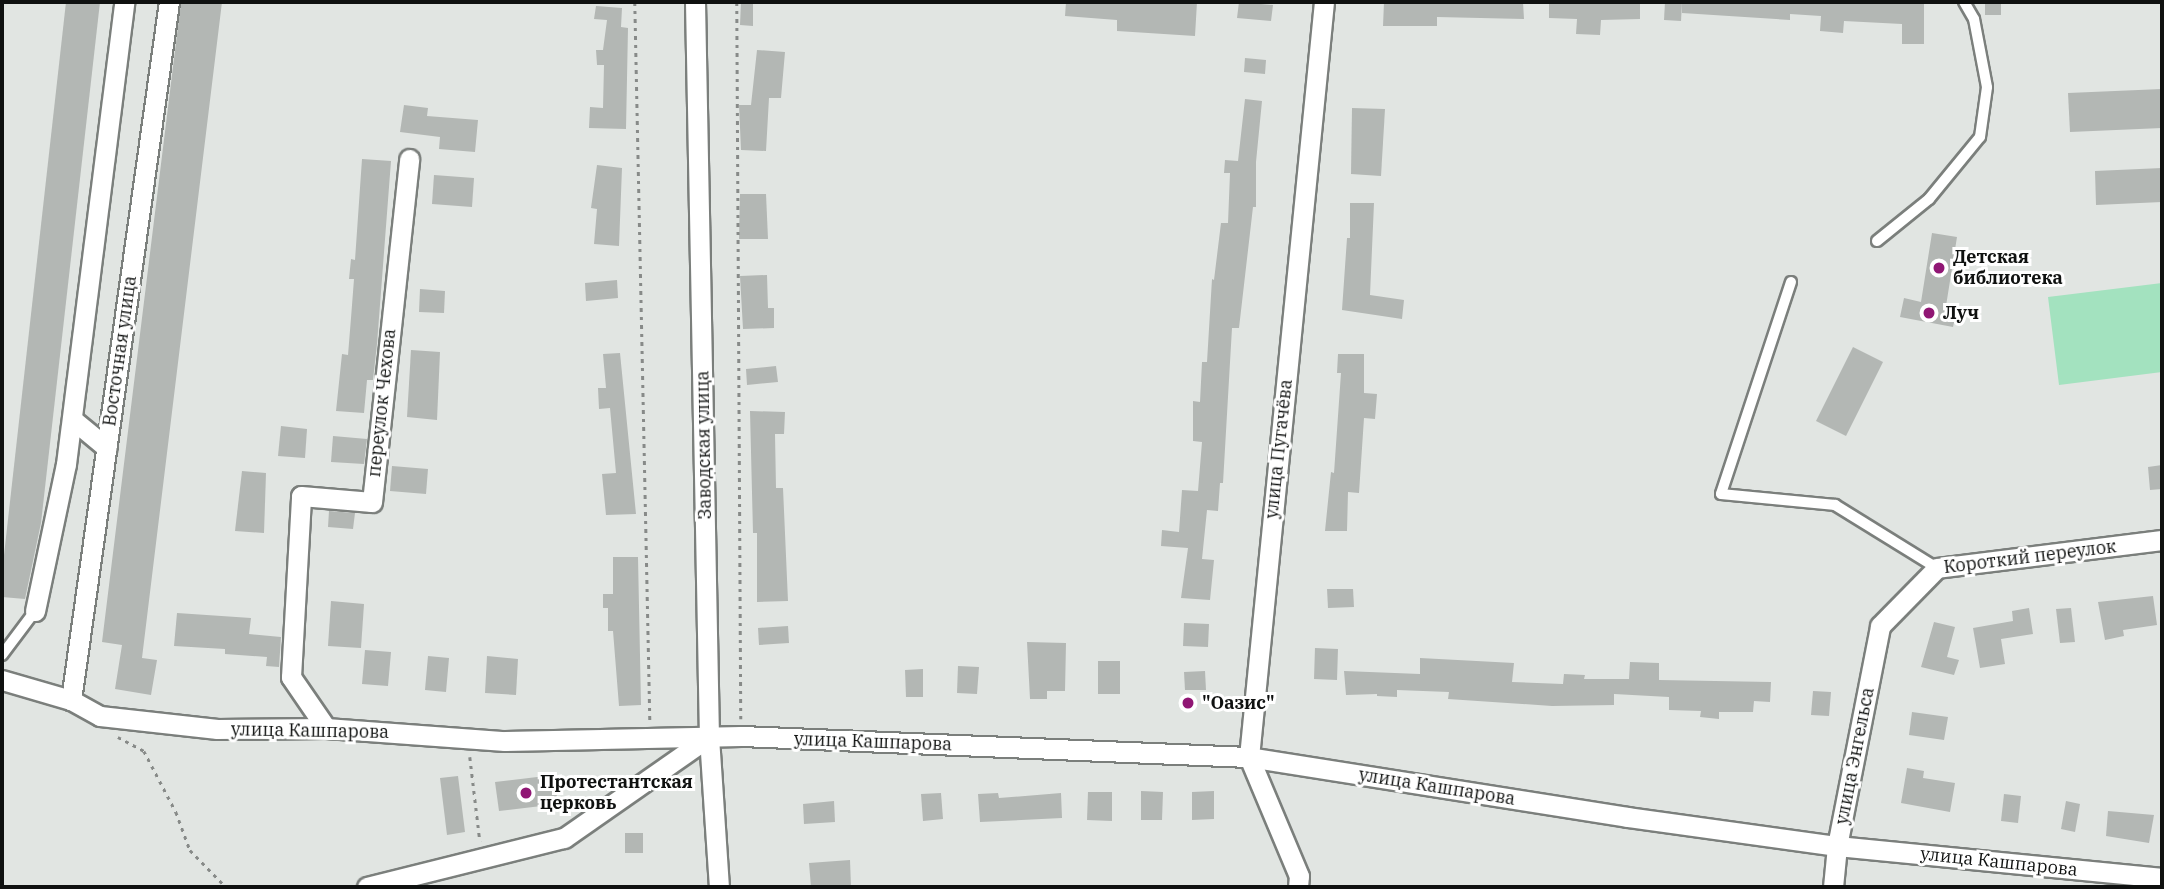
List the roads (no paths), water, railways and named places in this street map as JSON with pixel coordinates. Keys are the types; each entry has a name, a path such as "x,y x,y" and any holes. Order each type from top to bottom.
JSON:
{"street":[{"path":"36,611 66,464 124,2"},
{"name":"Восточная улица","path":"71,700 169,2"},
{"name":"Заводская улица","path":"695,2 709,737 719,887"},
{"name":"улица Пугачёва","path":"1298,887 1298,876 1249,757 1324,2"},
{"name":"переулок Чехова","path":"326,728 291,677 301,496 372,502 409,159"},
{"path":"72,419 107,448"},
{"name":"Короткий переулок","path":"1880,626 1937,568 2162,540"},
{"name":"улица Энгельса","path":"1833,887 1837,846 1880,626"},
{"name":"улица Кашпарова","path":"2,680 71,700 100,716 216,729 326,728 505,741 741,736 1249,757 1627,817 1837,846 2162,878"},
{"path":"367,887 564,838 709,737"}],"lane":[{"path":"1877,241 1928,200 1980,136 1987,87 1974,19 1964,2"},
{"path":"1791,282 1720,494 1835,505 1937,568"},
{"path":"2,655 36,611"}],"place":[{"name":"Детская библиотека","path":"1939,268"},
{"name":"Луч","path":"1929,313"},
{"name":"\"Оазис\"","path":"1188,703"},
{"name":"Протестантская церковь","path":"526,793"}]}
